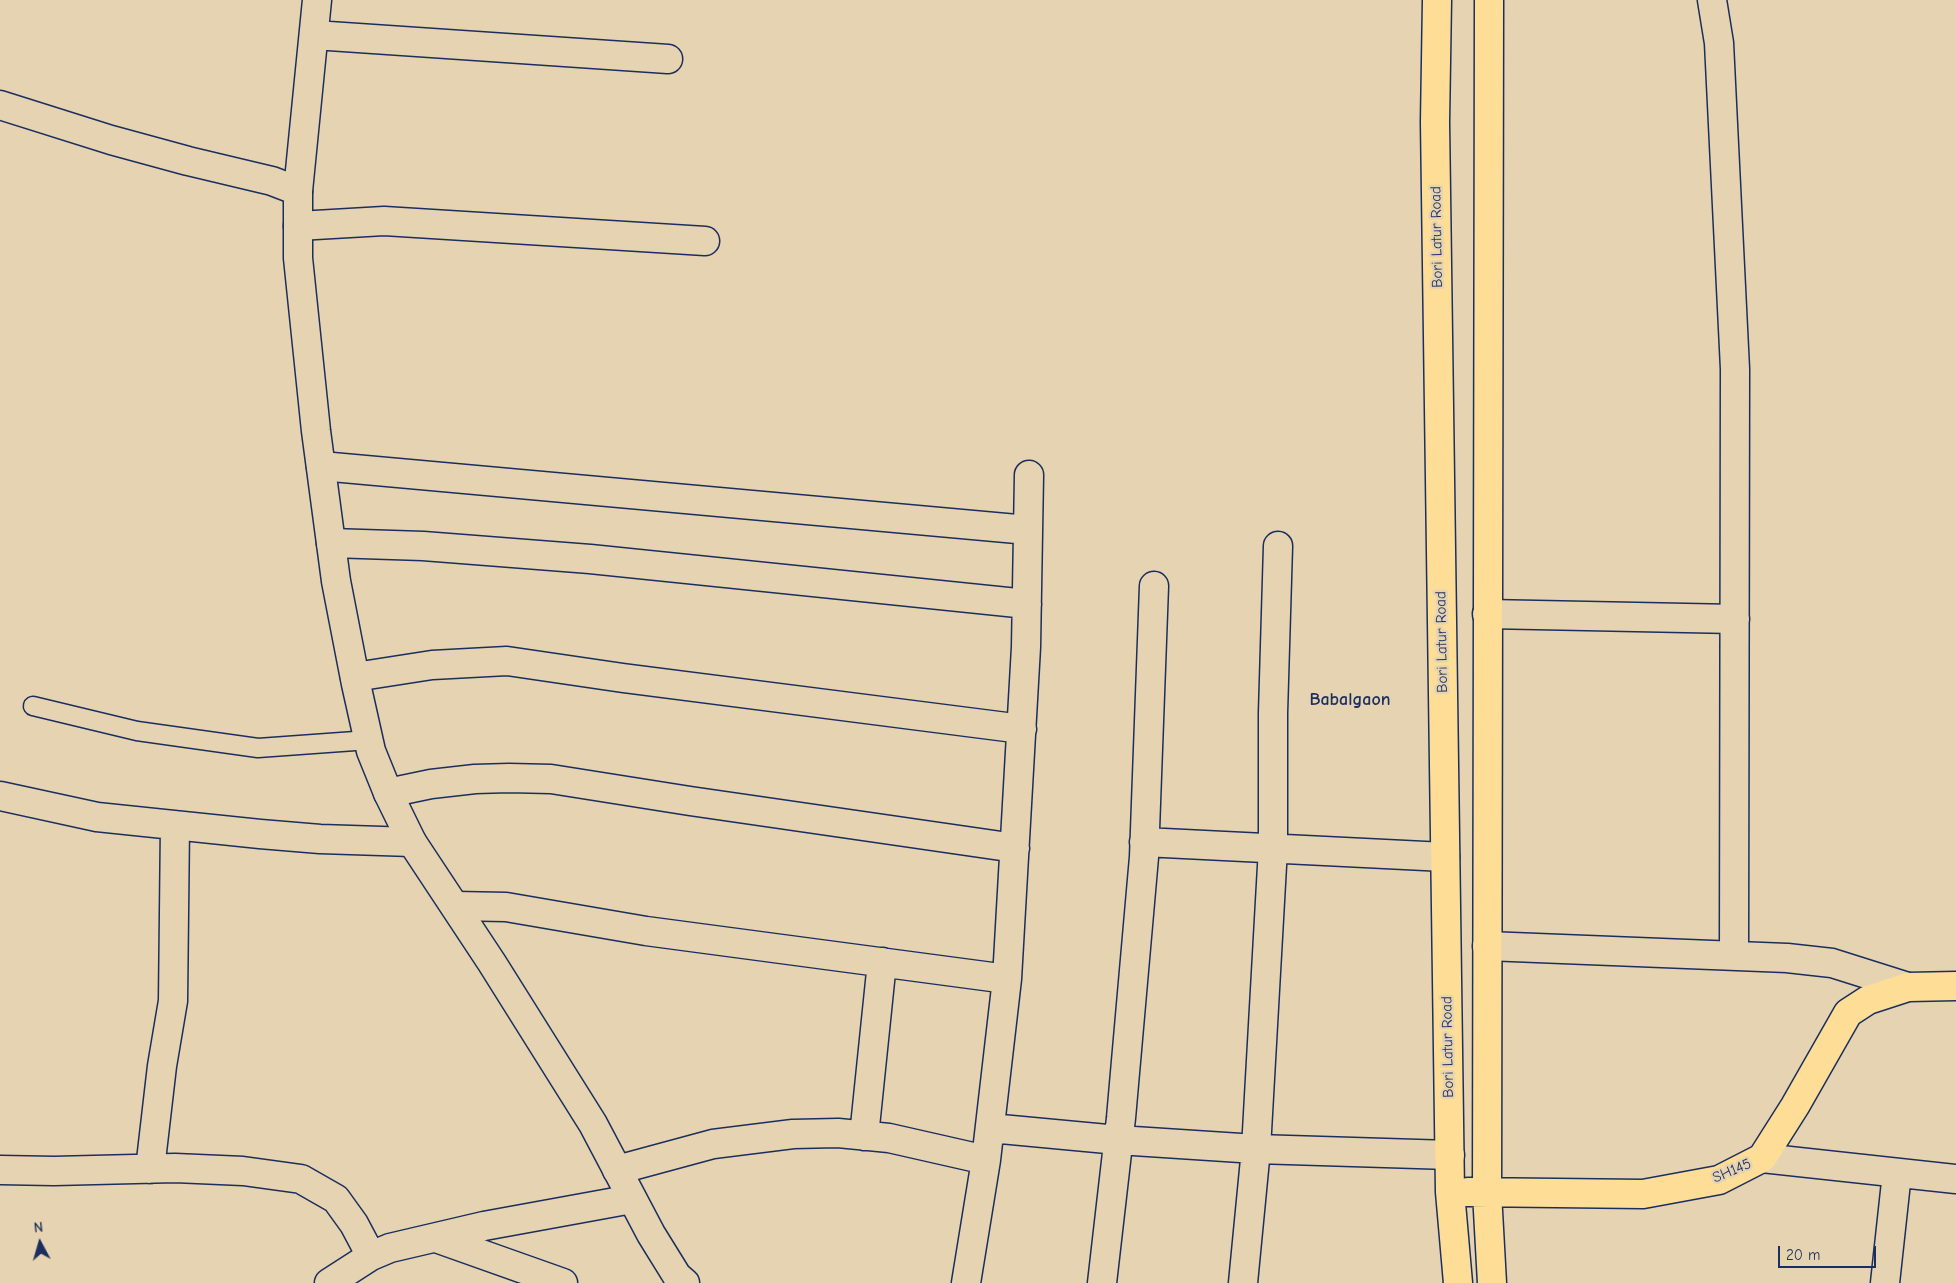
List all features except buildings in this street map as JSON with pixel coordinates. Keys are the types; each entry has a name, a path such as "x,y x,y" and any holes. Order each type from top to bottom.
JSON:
{"main road":[{"name":"Bori Latur Road","path":"1437,0 1435,122 1450,1192 1458,1283"},
{"path":"1489,0 1487,1193 1492,1283"},
{"name":"SH145","path":"1450,1192 1643,1194 1719,1180 1762,1158 1795,1106 1848,1013 1868,1000 1908,988 1956,986"}],"street":[{"path":"317,0 298,191 298,258 336,581 371,751 388,793 412,842 455,906 593,1124 651,1234 677,1276 685,1283"},
{"path":"1712,0 1720,53 1735,369 1734,956"},
{"path":"314,35 668,59"},
{"path":"0,105 110,140 272,181 298,191"},
{"path":"298,226 384,221 705,241"},
{"path":"321,466 1028,530"},
{"path":"966,1283 986,1160 1007,979 1022,728 1027,604 1029,475"},
{"path":"331,543 423,546 590,559 1027,604"},
{"path":"1244,1283 1256,1149 1273,848 1273,713 1278,546"},
{"path":"1102,1283 1118,1140 1144,842 1154,586"},
{"path":"1487,614 1735,620"},
{"path":"355,677 432,665 507,661 623,678 1022,728"},
{"path":"388,793 431,784 509,778 551,778 690,801 1015,848"},
{"path":"0,796 98,817 320,839 412,842"},
{"path":"150,1169 162,1066 173,1001 175,825"},
{"path":"1144,842 1445,857"},
{"path":"455,906 506,907 646,931 1007,979"},
{"path":"1487,946 1787,958 1832,963 1908,988"},
{"path":"864,1136 882,962"},
{"path":"990,1128 1118,1140 1256,1149 1450,1155"},
{"path":"617,1170 713,1144 793,1134 838,1133 889,1138 986,1160"},
{"path":"1762,1158 1956,1179"},
{"path":"0,1170 175,1168 243,1171 301,1179 336,1199 354,1224 371,1256"},
{"path":"1885,1283 1897,1173"},
{"path":"329,1283 371,1256 390,1248 484,1226 632,1198"},
{"path":"436,1238 563,1283"}],"lane":[{"path":"32,706 137,730 258,748 369,740"}],"district":[{"name":"Babalgaon","path":"1350,700"}]}
